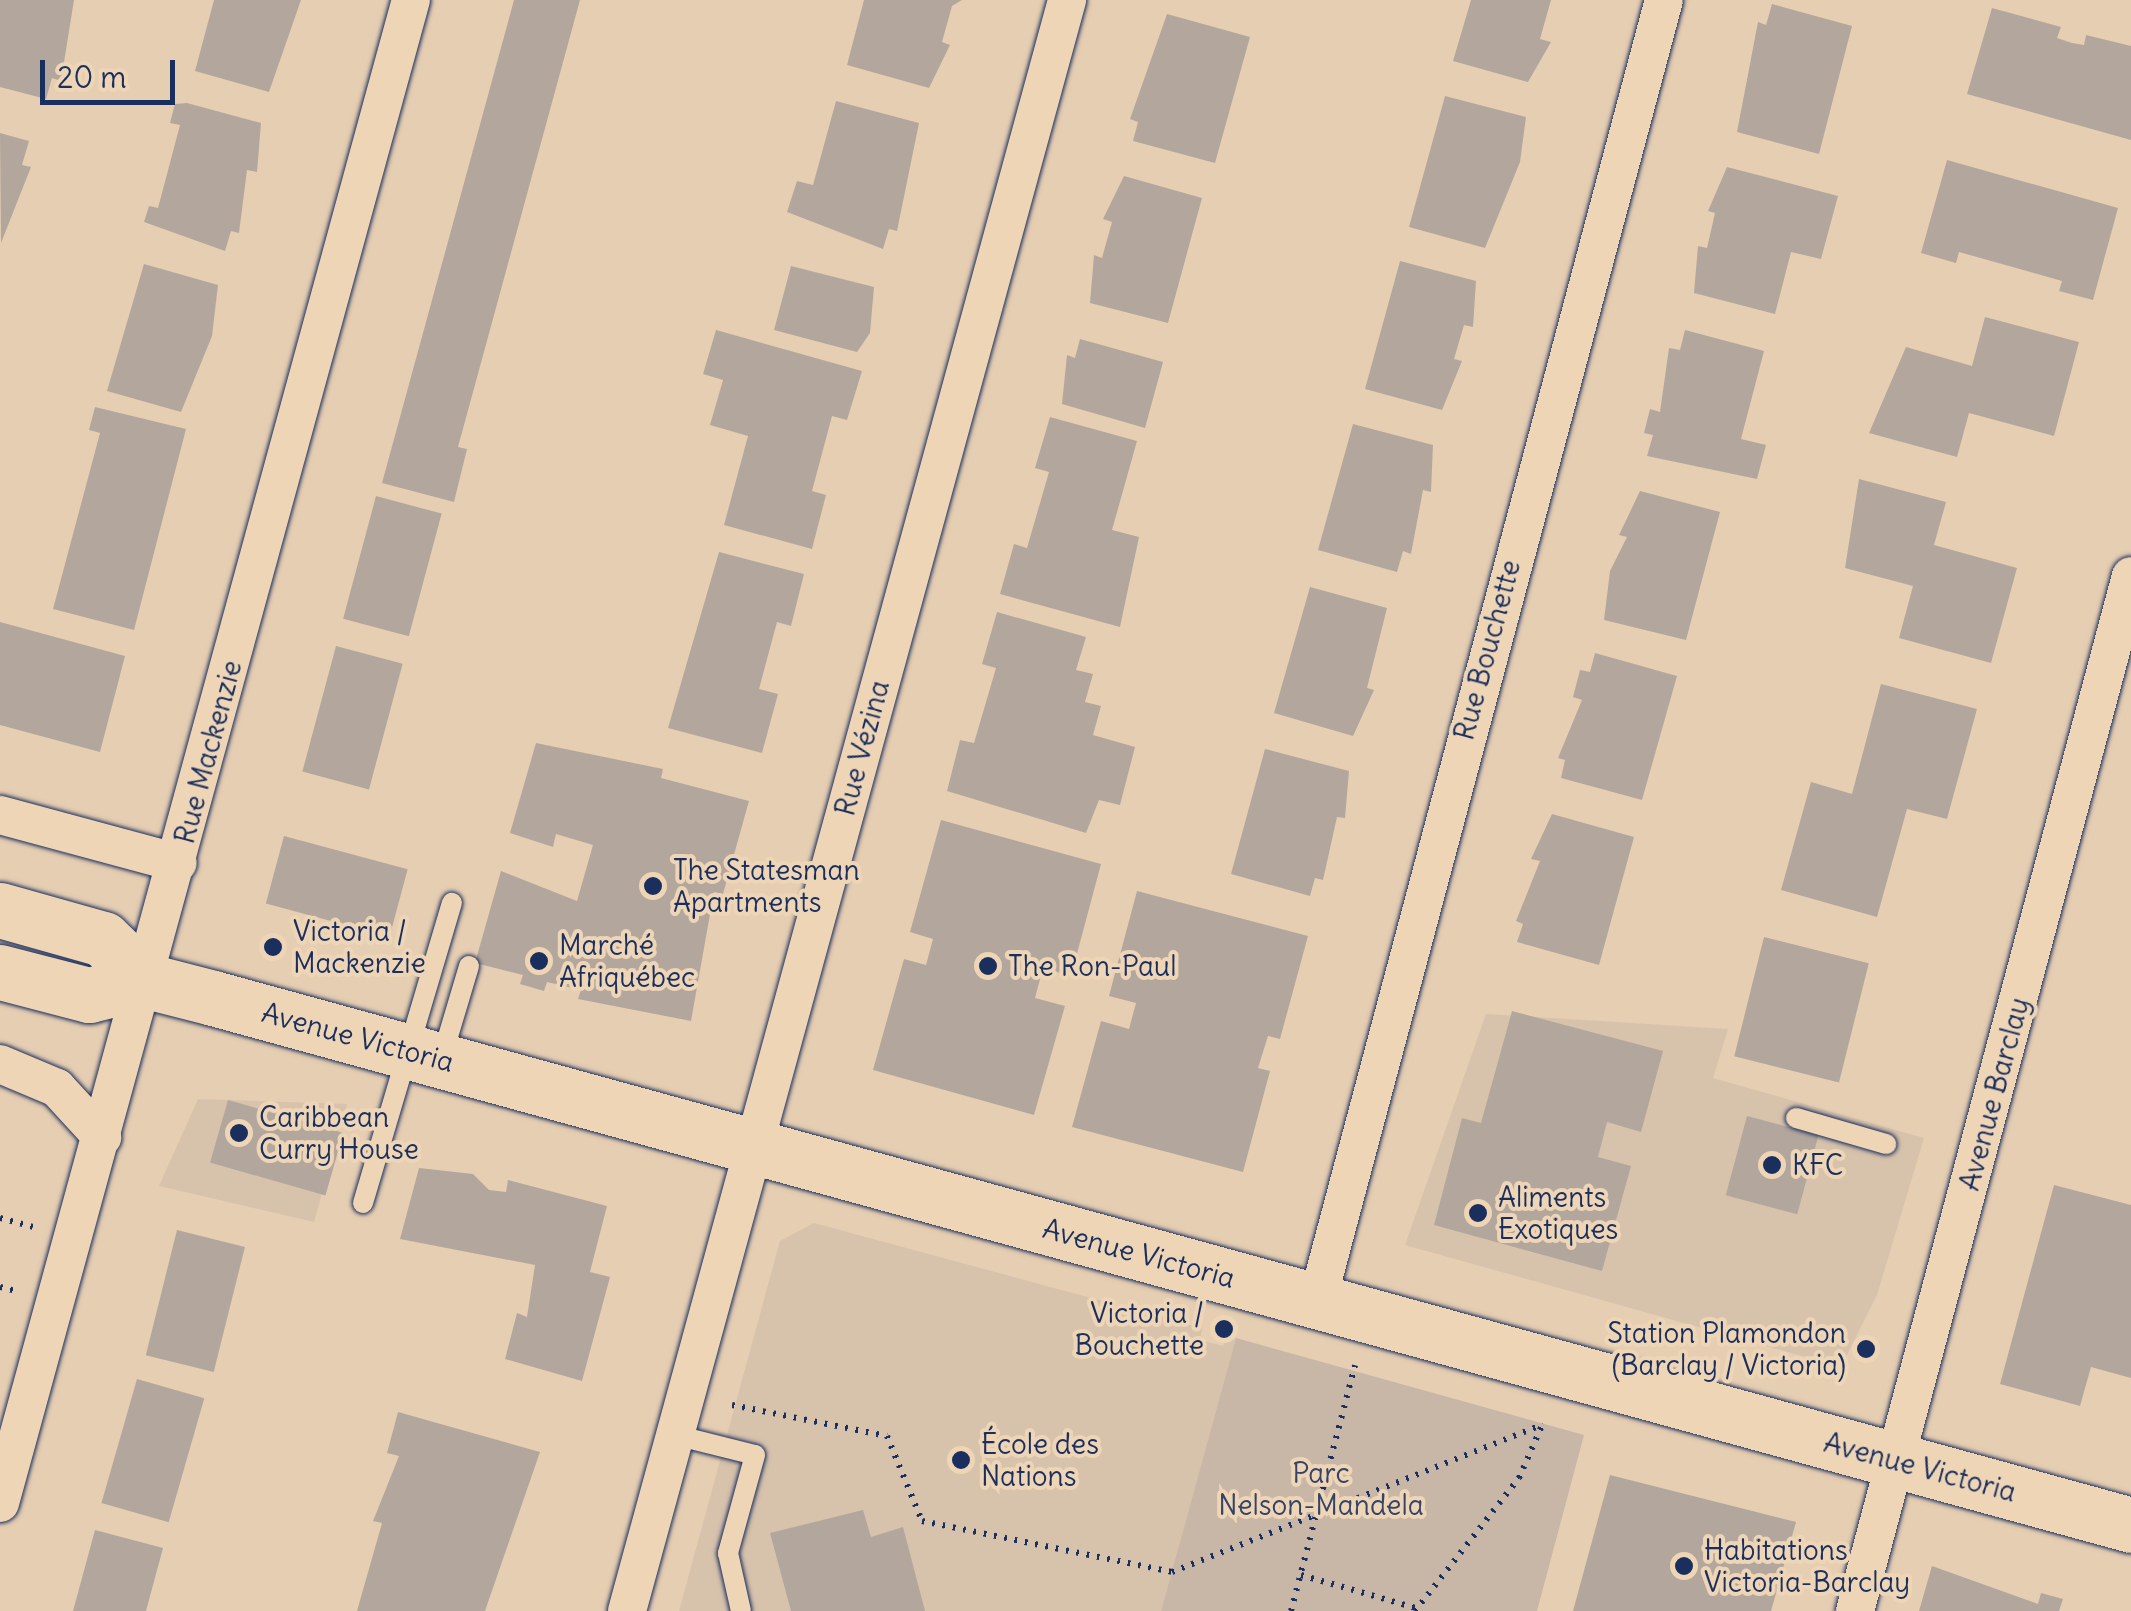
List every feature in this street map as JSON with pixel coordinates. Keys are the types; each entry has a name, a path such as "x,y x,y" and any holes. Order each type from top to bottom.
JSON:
{"street":[{"name":"Rue Mackenzie","path":"0,1502 147,980 411,0"},
{"name":"Rue Vézina","path":"626,1611 1067,0"},
{"name":"Rue Bouchette","path":"1317,1302 1664,0"},
{"name":"Avenue Barclay","path":"1855,1611 2131,576"},
{"path":"0,815 178,864"},
{"name":"Avenue Victoria","path":"0,910 103,939 147,980 2131,1525"},
{"name":"Avenue Victoria","path":"0,972 88,995 147,980"},
{"path":"0,1064 58,1088 102,1136"}],"lane":[{"path":"426,1056 452,903"},
{"path":"364,1203 469,966"},
{"path":"1796,1118 1886,1144"},
{"path":"675,1435 755,1455 728,1553 741,1611"}],"path":[{"path":"0,1218 34,1227"},
{"path":"0,1287 16,1291"},
{"path":"1292,1611 1355,1365"},
{"path":"732,1405 887,1436 922,1521 1172,1572 1544,1420 1519,1478 1416,1609 1301,1575"}],"shaded area":[{"path":"1486,1014 1728,1029 1713,1078 1924,1138 1877,1295 1841,1367 1405,1245"},
{"path":"198,1099 347,1104 314,1222 159,1186"},
{"name":"École des Nations","path":"814,1223 1202,1328 1200,1340 1223,1346 1227,1335 1236,1338 1161,1611 679,1611 780,1241"}],"green space":[{"name":"Parc Nelson-Mandela","path":"1236,1338 1584,1435 1537,1611 1161,1611"}],"building":[{"path":"0,0 74,0 61,81 52,78 46,99 0,87"},
{"path":"214,0 301,0 269,92 195,71"},
{"path":"514,0 580,0 458,447 467,449 454,502 382,483"},
{"path":"864,0 962,0 952,6 942,42 950,45 929,88 847,65"},
{"path":"1471,0 1551,0 1540,39 1551,42 1528,82 1453,61"},
{"path":"1772,4 1852,26 1819,154 1737,132 1758,22 1766,25"},
{"path":"1992,8 2061,27 2057,38 2072,43 2084,45 2086,35 2131,46 2131,140 1967,94"},
{"path":"1167,14 1250,37 1215,163 1133,141 1138,122 1130,119"},
{"path":"1445,96 1526,117 1520,162 1485,248 1409,227"},
{"path":"836,101 919,123 897,231 889,229 883,249 787,212 797,181 813,185"},
{"path":"187,103 261,123 257,172 247,170 239,233 231,231 225,251 144,222 149,206 158,208 180,125 170,123 175,104"},
{"path":"0,133 29,141 22,165 31,167 1,243"},
{"path":"1947,160 2118,208 2093,300 2059,291 2062,281 1959,252 1956,263 1921,253"},
{"path":"1727,167 1838,196 1821,259 1791,252 1775,314 1694,293 1698,246 1707,248 1715,213 1708,211"},
{"path":"1124,176 1202,198 1168,323 1090,303 1094,255 1102,258 1112,222 1103,219"},
{"path":"1400,261 1476,281 1473,327 1464,325 1454,359 1462,361 1442,410 1365,389"},
{"path":"144,264 218,285 212,336 181,412 107,391"},
{"path":"791,266 874,287 870,333 857,352 774,330"},
{"path":"1985,317 2079,342 2054,436 1969,413 1957,457 1869,433 1906,347 1972,366"},
{"path":"716,330 862,371 847,420 832,416 812,491 826,495 812,549 724,525 748,436 710,425 723,380 703,374"},
{"path":"1685,330 1764,351 1741,439 1766,445 1757,479 1647,456 1653,435 1644,433 1650,409 1660,412 1669,348 1680,350"},
{"path":"1080,339 1163,362 1145,428 1062,404 1067,355 1075,358"},
{"path":"95,407 186,429 134,630 53,609 100,433 89,430"},
{"path":"1050,417 1137,441 1112,530 1139,537 1120,627 1000,594 1014,544 1027,548 1049,472 1035,468"},
{"path":"1353,424 1433,445 1431,492 1423,490 1411,554 1403,551 1397,572 1318,550"},
{"path":"1859,479 1946,502 1934,545 2017,568 1991,663 1899,638 1913,586 1845,568"},
{"path":"1640,491 1720,512 1686,640 1604,620 1610,571 1627,537 1619,535"},
{"path":"376,496 442,514 409,636 343,619"},
{"path":"719,552 804,574 791,626 777,622 759,689 778,694 762,753 668,728"},
{"path":"1310,587 1387,608 1367,688 1374,690 1353,736 1274,713"},
{"path":"997,612 1086,637 1076,670 1093,674 1085,702 1101,706 1093,735 1135,747 1120,805 1099,800 1086,833 947,791 960,740 974,743 996,668 982,664"},
{"path":"0,622 125,656 100,752 0,725"},
{"path":"336,646 403,664 369,789 302,772"},
{"path":"1595,653 1677,676 1642,800 1561,778 1565,760 1558,758 1582,700 1573,697 1580,670 1590,672"},
{"path":"1881,684 1977,709 1947,819 1907,809 1877,917 1781,890 1811,782 1852,794"},
{"name":"The Statesman Apartments","path":"536,743 663,769 661,778 749,801 723,894 714,892 691,1021 578,999 581,990 547,982 544,991 520,984 523,975 475,963 501,871 577,901 593,845 556,834 553,847 510,833"},
{"path":"1265,749 1349,771 1345,818 1337,817 1323,880 1315,878 1310,896 1231,874"},
{"path":"1552,814 1634,837 1599,965 1517,942 1523,924 1516,921 1540,861 1531,859"},
{"name":"The Ron-Paul","path":"941,820 1101,864 1071,976 1043,968 1035,998 1065,1006 1034,1115 873,1070 904,959 926,965 933,939 910,932"},
{"path":"284,836 408,869 390,937 266,904"},
{"path":"1137,891 1308,936 1280,1039 1268,1036 1258,1068 1270,1071 1243,1172 1072,1127 1101,1021 1129,1029 1136,1003 1109,996"},
{"path":"1764,937 1869,963 1839,1082 1734,1056"},
{"path":"1512,1011 1663,1051 1641,1132 1607,1122 1598,1157 1631,1166 1602,1271 1434,1225 1462,1118 1481,1123"},
{"path":"228,1100 343,1133 325,1196 210,1162"},
{"name":"KFC","path":"1747,1116 1818,1135 1797,1214 1726,1195"},
{"path":"419,1168 473,1174 489,1190 506,1192 508,1180 607,1206 590,1272 610,1277 582,1381 505,1359 517,1313 527,1317 535,1265 400,1239"},
{"path":"2054,1185 2131,1205 2131,1378 2091,1367 2080,1406 2000,1384"},
{"path":"177,1230 245,1247 214,1372 146,1355"},
{"path":"137,1379 204,1398 169,1522 101,1503"},
{"path":"398,1412 540,1452 485,1611 357,1611 382,1523 373,1521 399,1456 387,1453"},
{"name":"Habitations Victoria-Barclay","path":"1610,1475 1796,1522 1771,1611 1573,1611"},
{"path":"863,1510 871,1537 903,1527 925,1611 791,1611 770,1533"},
{"path":"95,1530 163,1548 146,1611 73,1611"},
{"path":"1932,1566 2038,1604 2041,1593 2063,1599 2059,1611 1919,1611"}],"place":[{"name":"The Statesman Apartments","path":"653,886"},
{"name":"Victoria / Mackenzie","path":"273,947"},
{"name":"Marché Afriquébec","path":"539,961"},
{"name":"The Ron-Paul","path":"988,966"},
{"name":"Caribbean Curry House","path":"239,1133"},
{"name":"KFC","path":"1772,1165"},
{"name":"Aliments Exotiques","path":"1478,1213"},
{"name":"Victoria / Bouchette","path":"1224,1329"},
{"name":"Station Plamondon (Barclay / Victoria)","path":"1866,1349"},
{"name":"École des Nations","path":"961,1460"},
{"name":"Habitations Victoria-Barclay","path":"1684,1566"}]}
